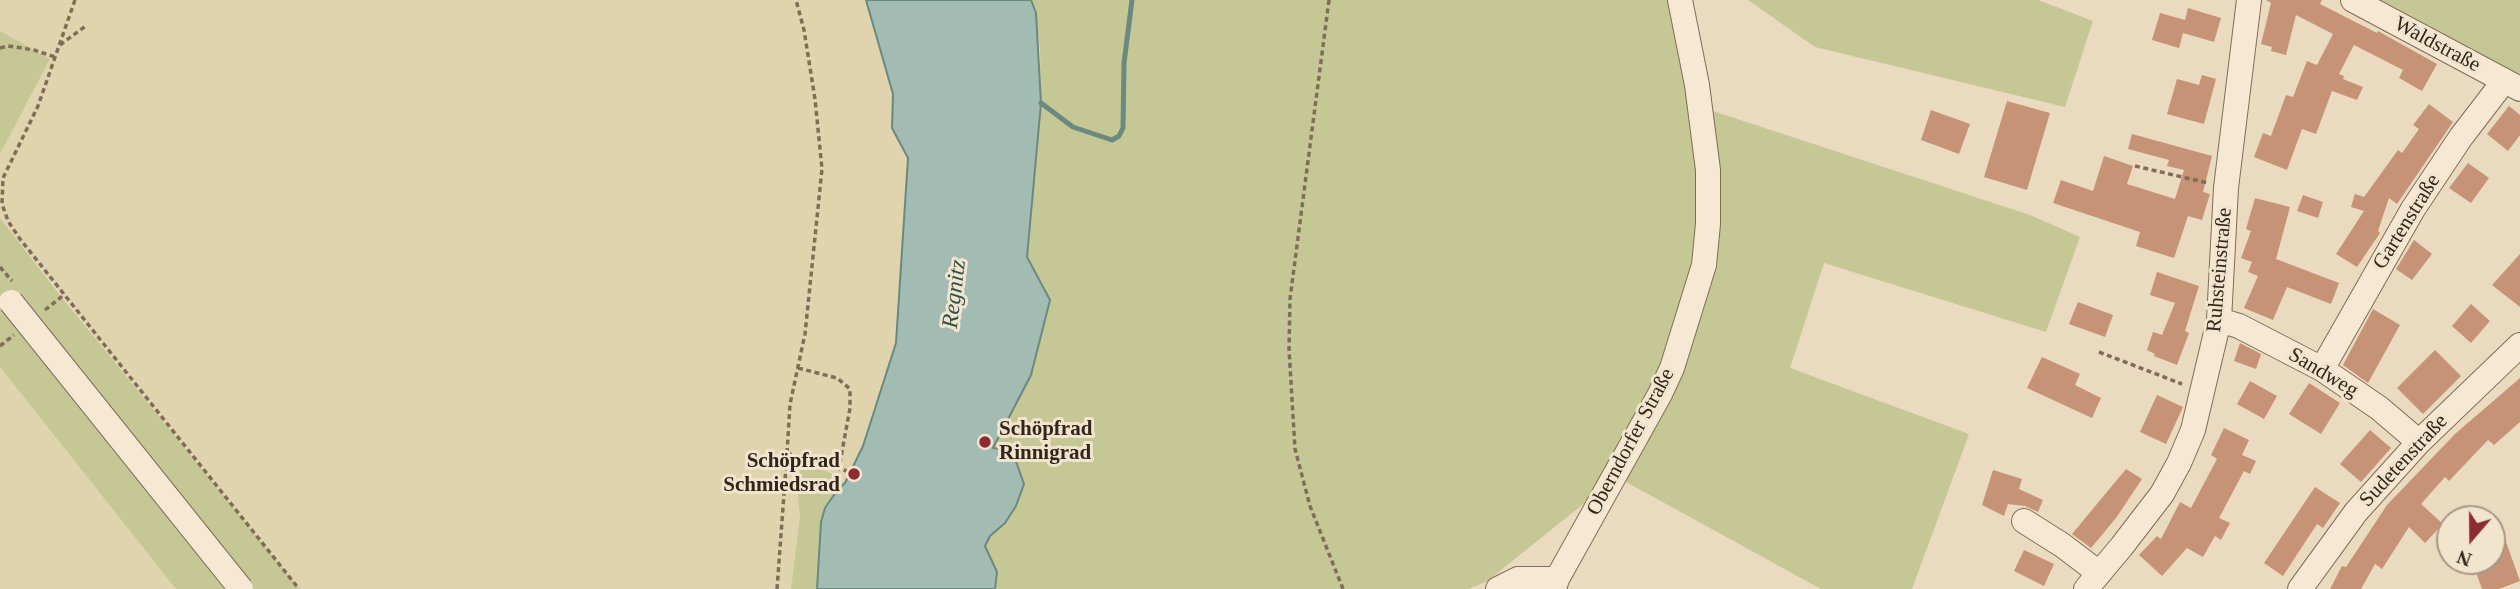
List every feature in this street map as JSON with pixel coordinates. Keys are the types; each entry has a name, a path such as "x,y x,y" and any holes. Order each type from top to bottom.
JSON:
{"street":[{"name":"Oberndorfer Straße","path":"1555,584 1664,386 1693,306 1703,265 1708,224 1708,170 1698,85 1680,0"},
{"name":"Ruhsteinstraße","path":"2092,581 2162,494 2193,430 2204,392 2219,320 2226,188 2249,0"},
{"name":"Waldstraße","path":"2353,0 2512,85"},
{"name":"Gartenstraße","path":"2322,369 2413,209 2461,137 2512,85"},
{"path":"5,295 241,589"},
{"name":"Sandweg","path":"2219,320 2239,326 2322,369 2379,408 2419,442"},
{"name":"Sudetenstraße","path":"2300,589 2356,512 2419,442 2520,345"},
{"path":"2024,521 2062,545 2092,581"},
{"path":"1498,589 1518,579 1555,584"}],"path":[{"path":"75,0 38,106 3,178 2,204 8,221 299,589"},
{"path":"777,589 790,404 806,334 822,169 815,99 804,30 796,0"},
{"path":"1329,0 1292,287 1289,349 1295,449 1310,506 1343,589"},
{"path":"59,47 87,25"},
{"path":"0,48 8,46 34,50 55,57"},
{"path":"2135,166 2226,188"},
{"path":"2099,352 2204,392"},
{"path":"798,368 836,378 850,389 850,408 839,468"},
{"path":"787,453 847,471"}],"shaded area":[{"path":"0,0 866,0 893,94 892,128 908,158 896,343 863,446 845,484 834,475 797,485 800,516 791,589 300,589 0,218 0,154 50,60 0,31"},
{"path":"0,367 176,589 0,589"}],"green space":[{"path":"1031,0 1680,0 1710,110 2030,215 2080,237 2046,332 1824,263 1790,368 1969,434 1912,589 1821,589 1617,477 1486,582 1469,589 995,589 997,572 985,546 990,536 1005,523 1007,450 993,449 1050,300 1027,257 1041,103 1040,51 1036,13"},
{"path":"1748,0 2038,0 2093,21 2065,107 1815,47"},
{"path":"2375,0 2520,0 2520,75"},
{"path":"0,31 50,59 0,154"},
{"path":"0,218 300,589 176,589 0,367"},
{"path":"811,464 834,475 845,484 838,489 825,508 821,522 817,589 791,589 800,516 797,485 801,468"}],"water":[{"name":"Regnitz","path":"866,0 1031,0 1036,13 1041,103 1027,257 1050,300 1031,375 993,448 1007,450 1014,456 1024,484 1016,506 1005,523 990,536 985,546 997,572 995,589 817,589 821,522 825,508 845,483 863,446 896,343 908,158 892,128 893,94"}],"building":[{"path":"2266,0 2322,0 2320,4 2377,33 2378,31 2437,64 2422,91 2399,78 2403,70 2354,45 2339,74 2344,76 2343,79 2363,87 2357,100 2332,91 2316,134 2302,129 2287,170 2254,157 2263,133 2271,136 2286,95 2293,97 2307,61 2317,65 2333,34 2296,15 2286,55 2271,51 2272,47 2261,44 2271,3"},
{"path":"2188,8 2221,18 2214,42 2183,33 2179,48 2152,40 2160,13 2185,20"},
{"path":"2202,75 2216,79 2204,124 2167,114 2177,79 2199,85"},
{"path":"2007,101 2050,113 2027,190 1984,177"},
{"path":"2429,104 2453,122 2397,204 2389,198 2378,231 2380,233 2357,267 2336,254 2364,211 2351,207 2355,194 2364,197 2398,150 2402,153 2419,129 2413,125"},
{"path":"2509,106 2520,115 2520,135 2508,151 2487,134"},
{"path":"1931,110 1970,124 1959,154 1921,140"},
{"path":"2132,134 2212,156 2203,192 2210,194 2202,220 2188,216 2174,258 2136,246 2140,232 2053,203 2061,180 2093,191 2104,156 2133,166 2127,184 2175,199 2184,170 2167,166 2169,160 2128,149"},
{"path":"2468,163 2489,178 2471,203 2449,188"},
{"path":"2303,195 2323,202 2318,218 2297,211"},
{"path":"2255,198 2290,207 2276,259 2339,283 2331,304 2287,287 2273,320 2244,308 2258,276 2248,272 2252,262 2241,258 2251,231 2246,229"},
{"path":"2414,240 2432,254 2412,280 2396,269"},
{"path":"2520,254 2520,307 2492,285"},
{"path":"2157,272 2199,286 2185,331 2189,333 2177,365 2154,356 2155,354 2147,350 2153,332 2162,335 2175,303 2150,295"},
{"path":"2078,302 2113,315 2105,337 2069,324"},
{"path":"2471,304 2490,321 2471,343 2452,326"},
{"path":"2373,309 2400,325 2368,383 2343,365"},
{"path":"2240,343 2261,354 2256,369 2234,361"},
{"path":"2435,350 2461,376 2423,414 2397,388"},
{"path":"2042,357 2080,374 2075,385 2101,398 2092,418 2027,388"},
{"path":"2520,378 2520,422 2494,445 2488,440 2449,481 2445,477 2421,504 2436,518 2436,531 2425,543 2409,527 2382,569 2375,564 2361,589 2330,589 2342,566 2346,567 2387,505 2455,434"},
{"path":"2250,381 2277,396 2264,419 2237,404"},
{"path":"2309,383 2340,403 2321,434 2289,414"},
{"path":"2157,395 2183,407 2166,444 2140,432"},
{"path":"2224,428 2249,440 2242,455 2256,461 2250,474 2244,471 2219,518 2230,523 2221,540 2215,536 2203,557 2187,548 2162,576 2139,555 2157,536 2161,539 2180,502 2191,508 2217,459 2211,455"},
{"path":"2370,430 2391,448 2361,482 2340,464"},
{"path":"2126,469 2142,479 2116,518 2091,548 2072,534"},
{"path":"1993,470 2022,479 2019,489 2043,500 2038,512 2025,506 2008,504 2004,516 1982,505"},
{"path":"2315,487 2340,503 2323,528 2317,524 2283,576 2264,563"},
{"path":"2506,542 2520,581 2499,589 2482,589 2477,575 2506,575"},
{"path":"2024,550 2054,564 2044,586 2014,571"}],"waterway":[{"path":"1041,103 1073,127 1112,140 1119,136 1123,128 1124,63 1132,0"}],"place":[{"name":"Schöpfrad Rinnigrad","path":"985,442"},
{"name":"Schöpfrad Schmiedsrad","path":"854,474"}]}
